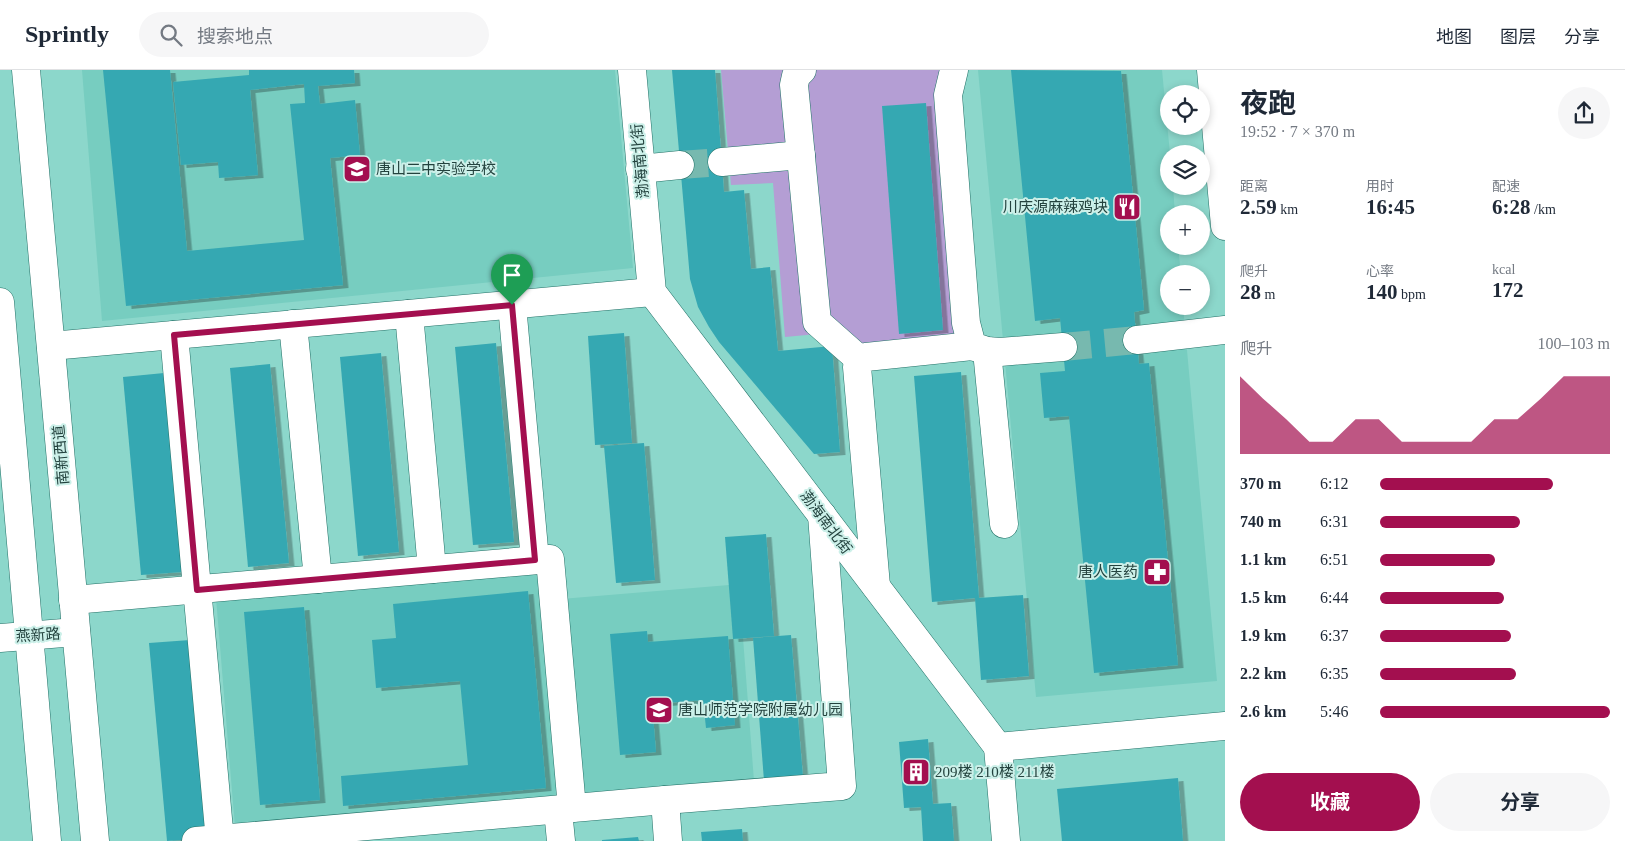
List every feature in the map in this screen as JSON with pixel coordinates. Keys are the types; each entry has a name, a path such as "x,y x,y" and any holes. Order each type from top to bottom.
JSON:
{"street":[{"name":"南新西道","path":"26,70 95,841"},
{"name":"渤海南北街","path":"632,70 652,292 998,747"},
{"path":"802,70 796,76 794,85 816,322 860,360"},
{"path":"954,70 948,95 966,323 979,348 1004,524"},
{"path":"1211,70 1225,226"},
{"path":"722,162 801,155"},
{"path":"640,169 680,166"},
{"path":"51,346 652,292"},
{"path":"0,302 47,841"},
{"path":"512,305 535,560"},
{"path":"409,314 432,569"},
{"path":"293,324 318,579"},
{"path":"1137,340 1225,330"},
{"path":"174,335 197,590 212,840 447,830 565,809 842,786 822,515"},
{"path":"876,586 857,367 860,360 866,357 979,348 1000,352 1062,347"},
{"path":"73,600 550,559 565,809 561,841"},
{"name":"燕新路","path":"0,638 76,632"},
{"path":"1006,841 998,747 1225,726"},
{"path":"665,800 668,841"}],"shaded area":[{"name":"唐山二中实验学校","path":"82,70 615,70 633,268 102,321"},
{"path":"721,70 946,70 962,341 862,350 839,332 785,337 773,183 731,185"},
{"path":"978,70 1162,70 1163,85 1160,85 1160,135 1168,135 1169,145 1160,145 1160,195 1174,195 1174,205 1160,205 1160,255 1179,255 1180,265 1160,265 1160,315 1184,315 1217,681 1036,697"},
{"path":"543,569 563,801 235,827 216,598"},
{"name":"唐山师范学院附属幼儿园","path":"729,585 743,638 754,781 578,796 561,599"}],"building":[{"path":"103,70 170,70 187,251 304,240 290,104 305,103 304,84 250,90 258,175 219,178 218,162 181,165 173,82 249,75 249,70 354,70 355,83 318,86 320,104 355,100 360,155 330,158 343,285 126,306"},
{"path":"672,70 715,70 724,192 744,190 751,269 770,267 778,351 832,346 840,452 814,454 719,342 698,307 690,279"},
{"path":"1011,70 1121,71 1144,310 1134,312 1139,364 1149,363 1178,665 1094,673 1069,416 1044,418 1040,373 1065,371 1060,318 1035,321"},
{"path":"926,103 943,330 899,334 882,106"},
{"path":"624,333 632,443 595,445 588,336"},
{"path":"496,343 514,542 473,545 455,347"},
{"path":"381,353 399,552 358,556 340,357"},
{"path":"270,364 289,563 248,567 230,368"},
{"path":"961,372 979,598 1023,595 1029,676 981,680 975,598 932,602 914,376"},
{"path":"164,373 182,572 141,575 123,377"},
{"path":"644,443 655,580 616,583 604,446"},
{"path":"766,534 774,636 733,639 725,537"},
{"path":"528,591 546,788 343,806 341,776 468,765 460,681 376,688 372,640 396,638 393,604"},
{"path":"304,607 320,800 260,805 244,612"},
{"path":"647,631 648,642 728,636 735,725 706,728 703,700 652,704 656,752 620,755 610,634"},
{"path":"791,635 803,777 764,781 753,638"},
{"path":"190,640 208,838 167,841 149,643"},
{"name":"209楼 210楼 211楼","path":"928,739 933,804 951,803 954,841 923,841 921,807 904,808 899,742"},
{"path":"1178,778 1183,841 1062,841 1057,789"},
{"path":"742,829 743,841 702,841 701,832"},
{"path":"638,837 639,841 602,841 602,840"}],"tunnel":[{"path":"680,165 722,162"},
{"path":"1063,347 1137,340"}],"place":[{"name":"唐山二中实验学校","path":"357,169"},
{"name":"川庆源麻辣鸡块","path":"1127,207"},
{"name":"唐人医药","path":"1157,572"},
{"name":"唐山师范学院附属幼儿园","path":"659,710"},
{"name":"209楼 210楼 211楼","path":"916,772"}],"route":[{"path":"512,305 535,560 197,590 174,335 512,305"}]}
